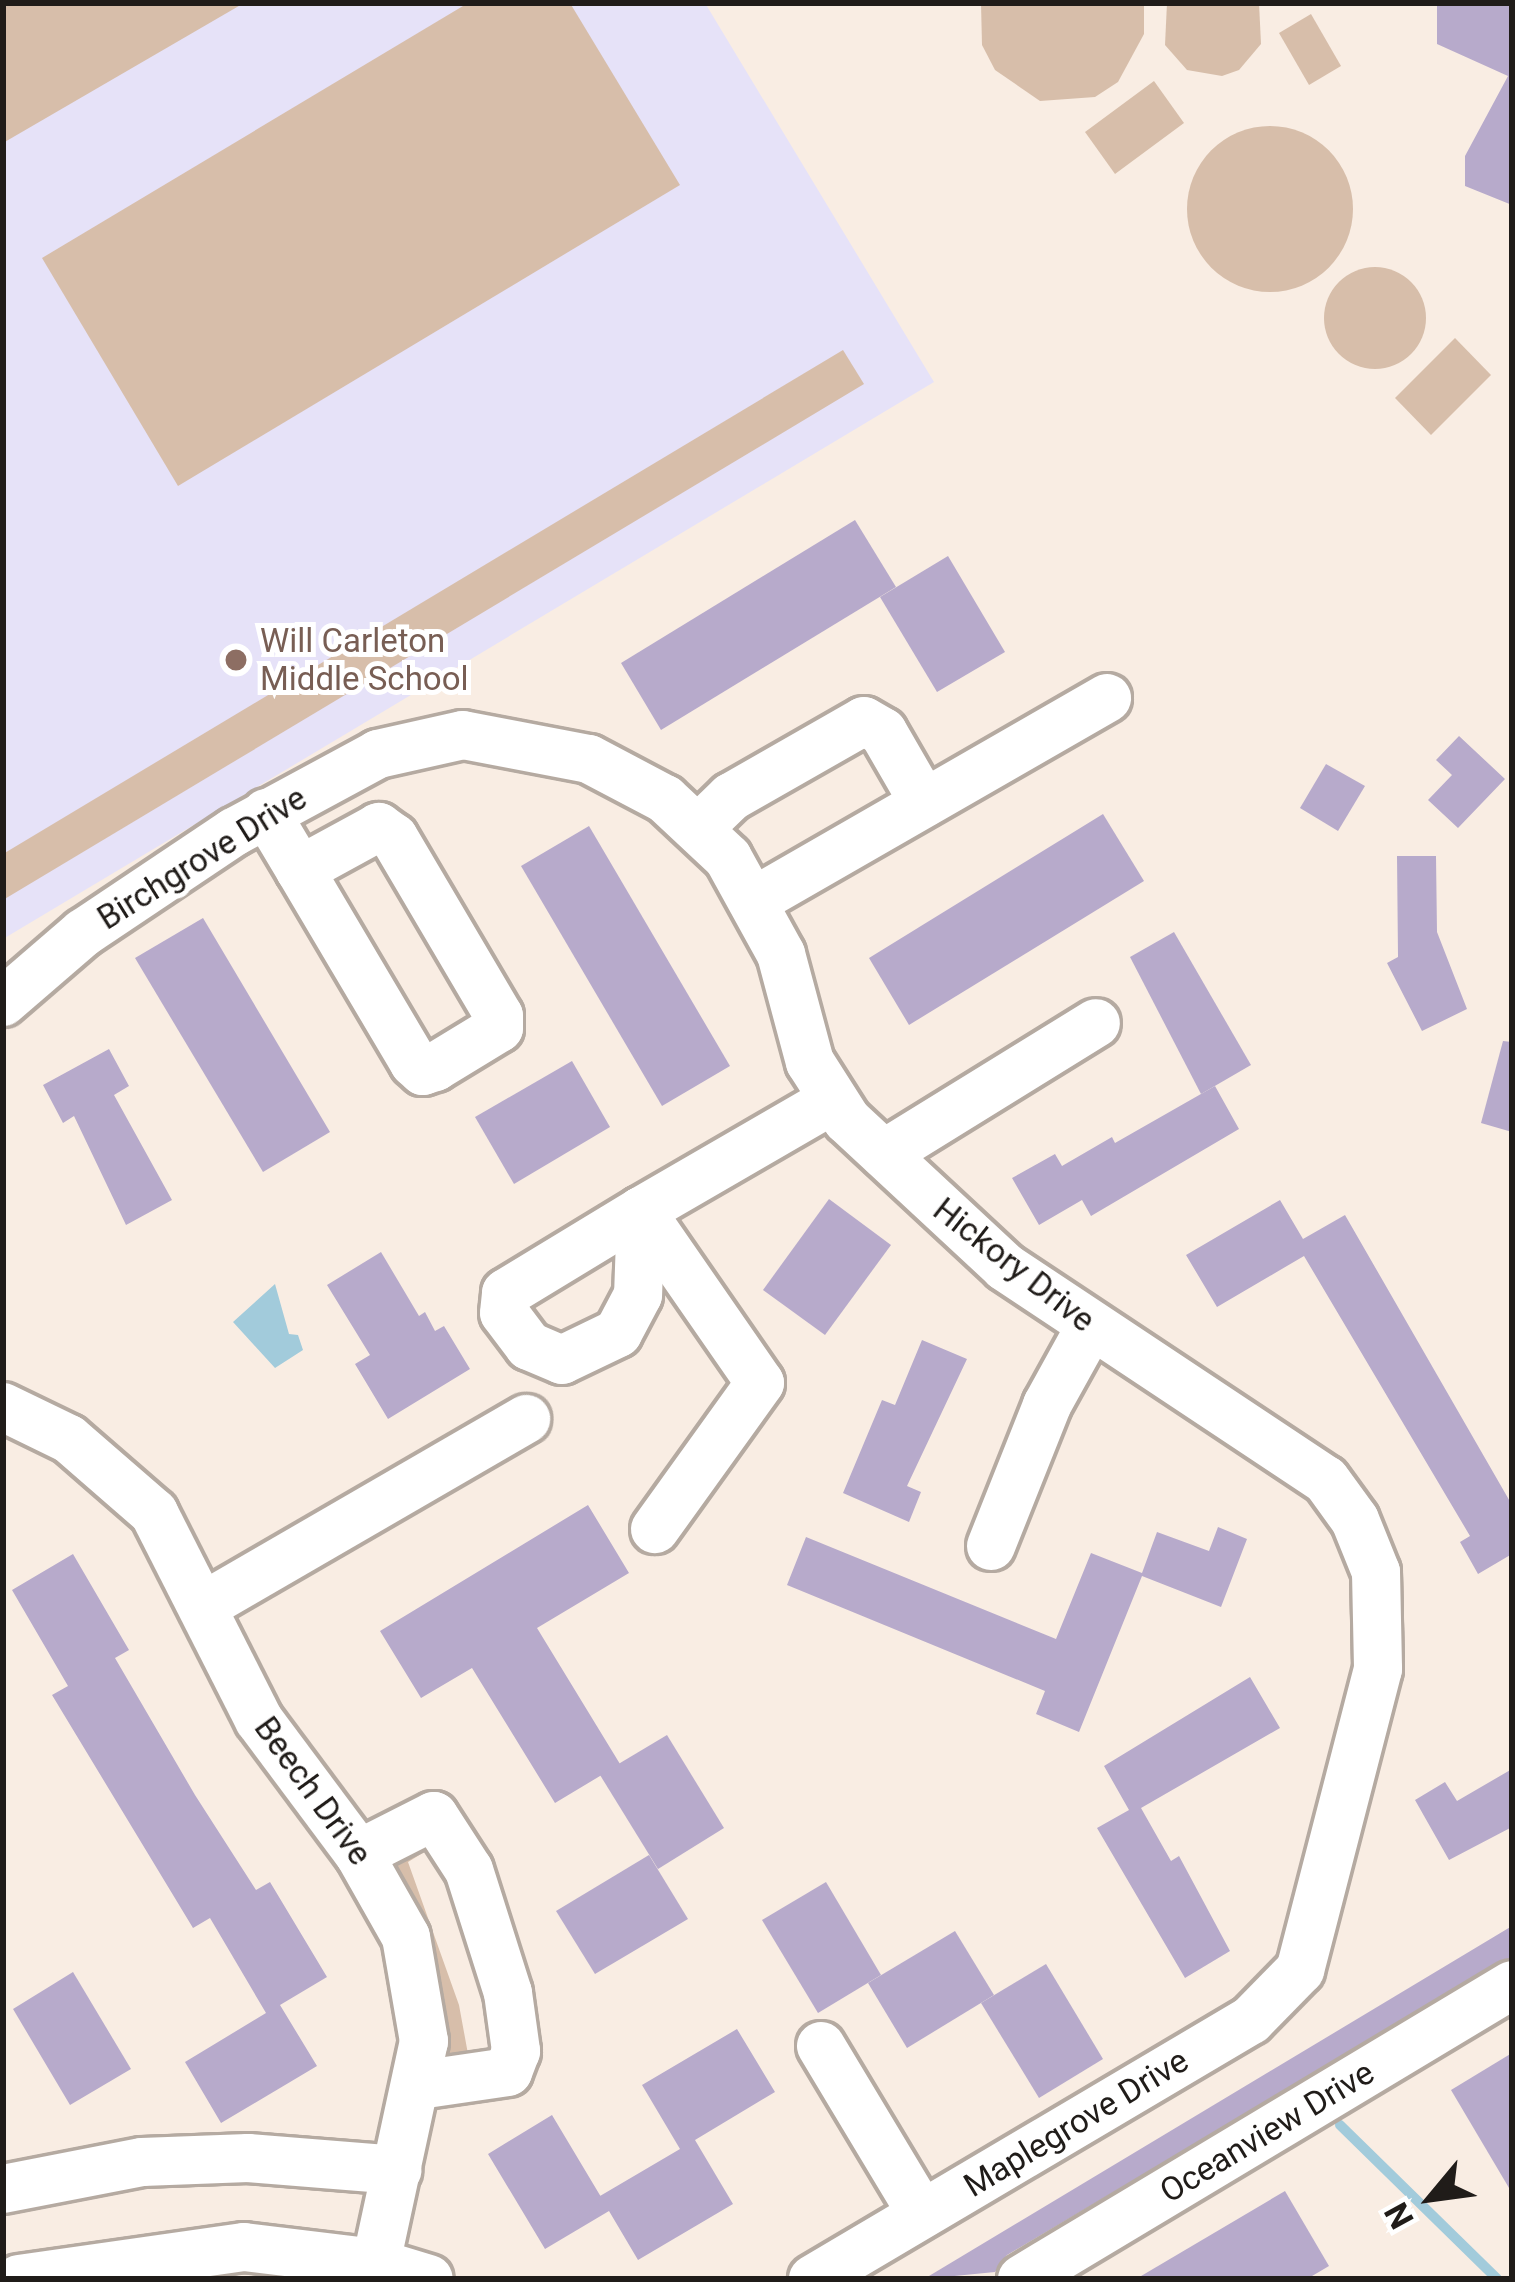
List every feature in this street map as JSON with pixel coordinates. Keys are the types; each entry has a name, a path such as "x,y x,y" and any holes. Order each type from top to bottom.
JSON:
{"street":[{"path":"756,900 1107,698"},
{"path":"700,826 731,797 864,722 884,732 924,803"},
{"name":"Birchgrove Drive","path":"3,1003 83,932 266,813 418,740"},
{"name":"Hickory Drive","path":"418,740 525,741 589,759 700,826 756,900 829,1102 1005,1267 1326,1480 1376,1572 1378,1669 1312,1939"},
{"path":"266,813 300,870 423,1071 499,1028 499,1016 394,838 380,827 300,870"},
{"path":"884,1154 1096,1023"},
{"path":"655,1528 760,1382 641,1210 829,1102"},
{"path":"991,1546 1047,1405 1090,1327"},
{"name":"Beech Drive","path":"3,1407 69,1438 117,1474 154,1514 207,1604 259,1720 359,1854 406,1937 420,1988 419,2084 376,2263"},
{"path":"207,1604 526,1419"},
{"path":"359,1854 417,1819 438,1820 470,1870 508,1993 516,2051 508,2072 419,2084"},
{"name":"Maplegrove Drive","path":"813,2279 1251,2020 1300,1970 1312,1939"},
{"name":"Oceanview Drive","path":"1022,2279 1512,1985"},
{"path":"821,2047 922,2214"},
{"path":"3,2189 142,2162 248,2158 398,2170"},
{"path":"19,2279 244,2247 376,2263 429,2279"}],"shaded area":[{"name":"Will Carleton Middle School","path":"3,3 705,3 934,382 3,939"},
{"path":"3,3 244,3 3,143"},
{"path":"468,3 570,3 680,185 178,486 42,258"},
{"path":"981,3 1144,3 1144,34 1118,82 1095,97 1040,101 995,70 982,45"},
{"path":"1167,3 1259,3 1261,44 1239,70 1222,76 1187,70 1165,45"},
{"path":"1311,14 1341,66 1309,85 1279,33"},
{"path":"1154,81 1184,123 1115,174 1085,132"},
{"path":"1270,126 1302,132 1329,150 1347,177 1353,209 1347,241 1329,268 1302,286 1270,292 1238,286 1211,268 1193,241 1187,209 1193,177 1211,150 1238,132"},
{"path":"1375,267 1395,270 1418,289 1426,318 1423,338 1404,361 1375,369 1355,366 1332,347 1324,318 1327,298 1346,275"},
{"path":"1455,338 1491,375 1431,435 1395,398"},
{"path":"843,350 864,384 3,900 3,854"},
{"path":"429,1840 434,1846 408,1862 459,2005 468,2054 447,2058 394,1870 399,1856"}],"water":[{"path":"275,1284 289,1334 298,1335 303,1350 275,1368 233,1322"}],"building":[{"path":"1437,3 1512,3 1512,205 1465,186 1465,156 1508,76 1437,44"},
{"path":"855,520 896,587 661,730 621,663"},
{"path":"948,556 1005,652 937,692 880,597"},
{"path":"1459,736 1505,779 1458,828 1428,800 1452,775 1436,760"},
{"path":"1326,764 1365,786 1338,831 1300,808"},
{"path":"1103,814 1144,881 909,1025 869,958"},
{"path":"589,826 730,1066 662,1106 521,866"},
{"path":"1397,856 1436,856 1437,932 1467,1009 1422,1031 1387,963 1398,957"},
{"path":"203,918 330,1132 263,1172 135,958"},
{"path":"1174,932 1251,1065 1201,1094 1130,957"},
{"path":"1503,1041 1512,1042 1512,1132 1481,1123"},
{"path":"109,1049 129,1086 114,1095 172,1200 126,1225 74,1116 63,1123 43,1085"},
{"path":"572,1061 610,1127 514,1184 475,1117"},
{"path":"1215,1086 1239,1129 1091,1216 1082,1200 1039,1225 1012,1178 1055,1154 1062,1166 1112,1137 1115,1143"},
{"path":"829,1199 891,1245 825,1335 763,1290"},
{"path":"1280,1200 1303,1239 1345,1215 1512,1505 1512,1554 1478,1574 1460,1542 1470,1536 1304,1256 1217,1307 1186,1255"},
{"path":"381,1252 419,1316 425,1312 435,1331 444,1326 470,1369 388,1419 355,1364 370,1355 327,1285"},
{"path":"922,1340 967,1359 907,1486 921,1492 909,1522 843,1493 882,1400 895,1405"},
{"path":"588,1505 629,1573 537,1628 620,1764 555,1803 472,1668 421,1698 380,1631"},
{"path":"1218,1527 1247,1539 1221,1607 1142,1576 1079,1732 1036,1714 1045,1691 787,1585 806,1537 1056,1639 1091,1553 1142,1573 1157,1532 1209,1551"},
{"path":"73,1554 129,1650 115,1658 195,1795 256,1890 270,1882 327,1977 280,2005 317,2066 221,2123 185,2062 266,2013 210,1918 193,1928 52,1695 68,1686 12,1590"},
{"path":"1250,1677 1280,1728 1141,1808 1171,1861 1179,1856 1230,1951 1185,1978 1097,1828 1129,1810 1104,1766"},
{"path":"667,1735 724,1828 658,1869 600,1775"},
{"path":"1512,1769 1512,1827 1449,1860 1415,1800 1445,1782 1457,1801"},
{"path":"649,1855 688,1919 595,1974 556,1911"},
{"path":"826,1882 881,1975 818,2013 762,1920"},
{"path":"1512,1926 1512,1957 1007,2255 995,2272 924,2279"},
{"path":"955,1931 994,1995 907,2048 868,1983"},
{"path":"1046,1964 1103,2059 1039,2098 981,2003"},
{"path":"73,1972 131,2069 70,2105 13,2009"},
{"path":"737,2029 775,2092 695,2140 733,2204 638,2260 609,2211 545,2249 488,2154 552,2115 600,2196 680,2149 642,2085"},
{"path":"1512,2053 1512,2193 1451,2090"},
{"path":"1285,2191 1329,2266 1307,2279 1136,2279"}],"waterway":[{"path":"1340,2125 1497,2279"}],"place":[{"name":"Will Carleton Middle School","path":"236,660"}]}
